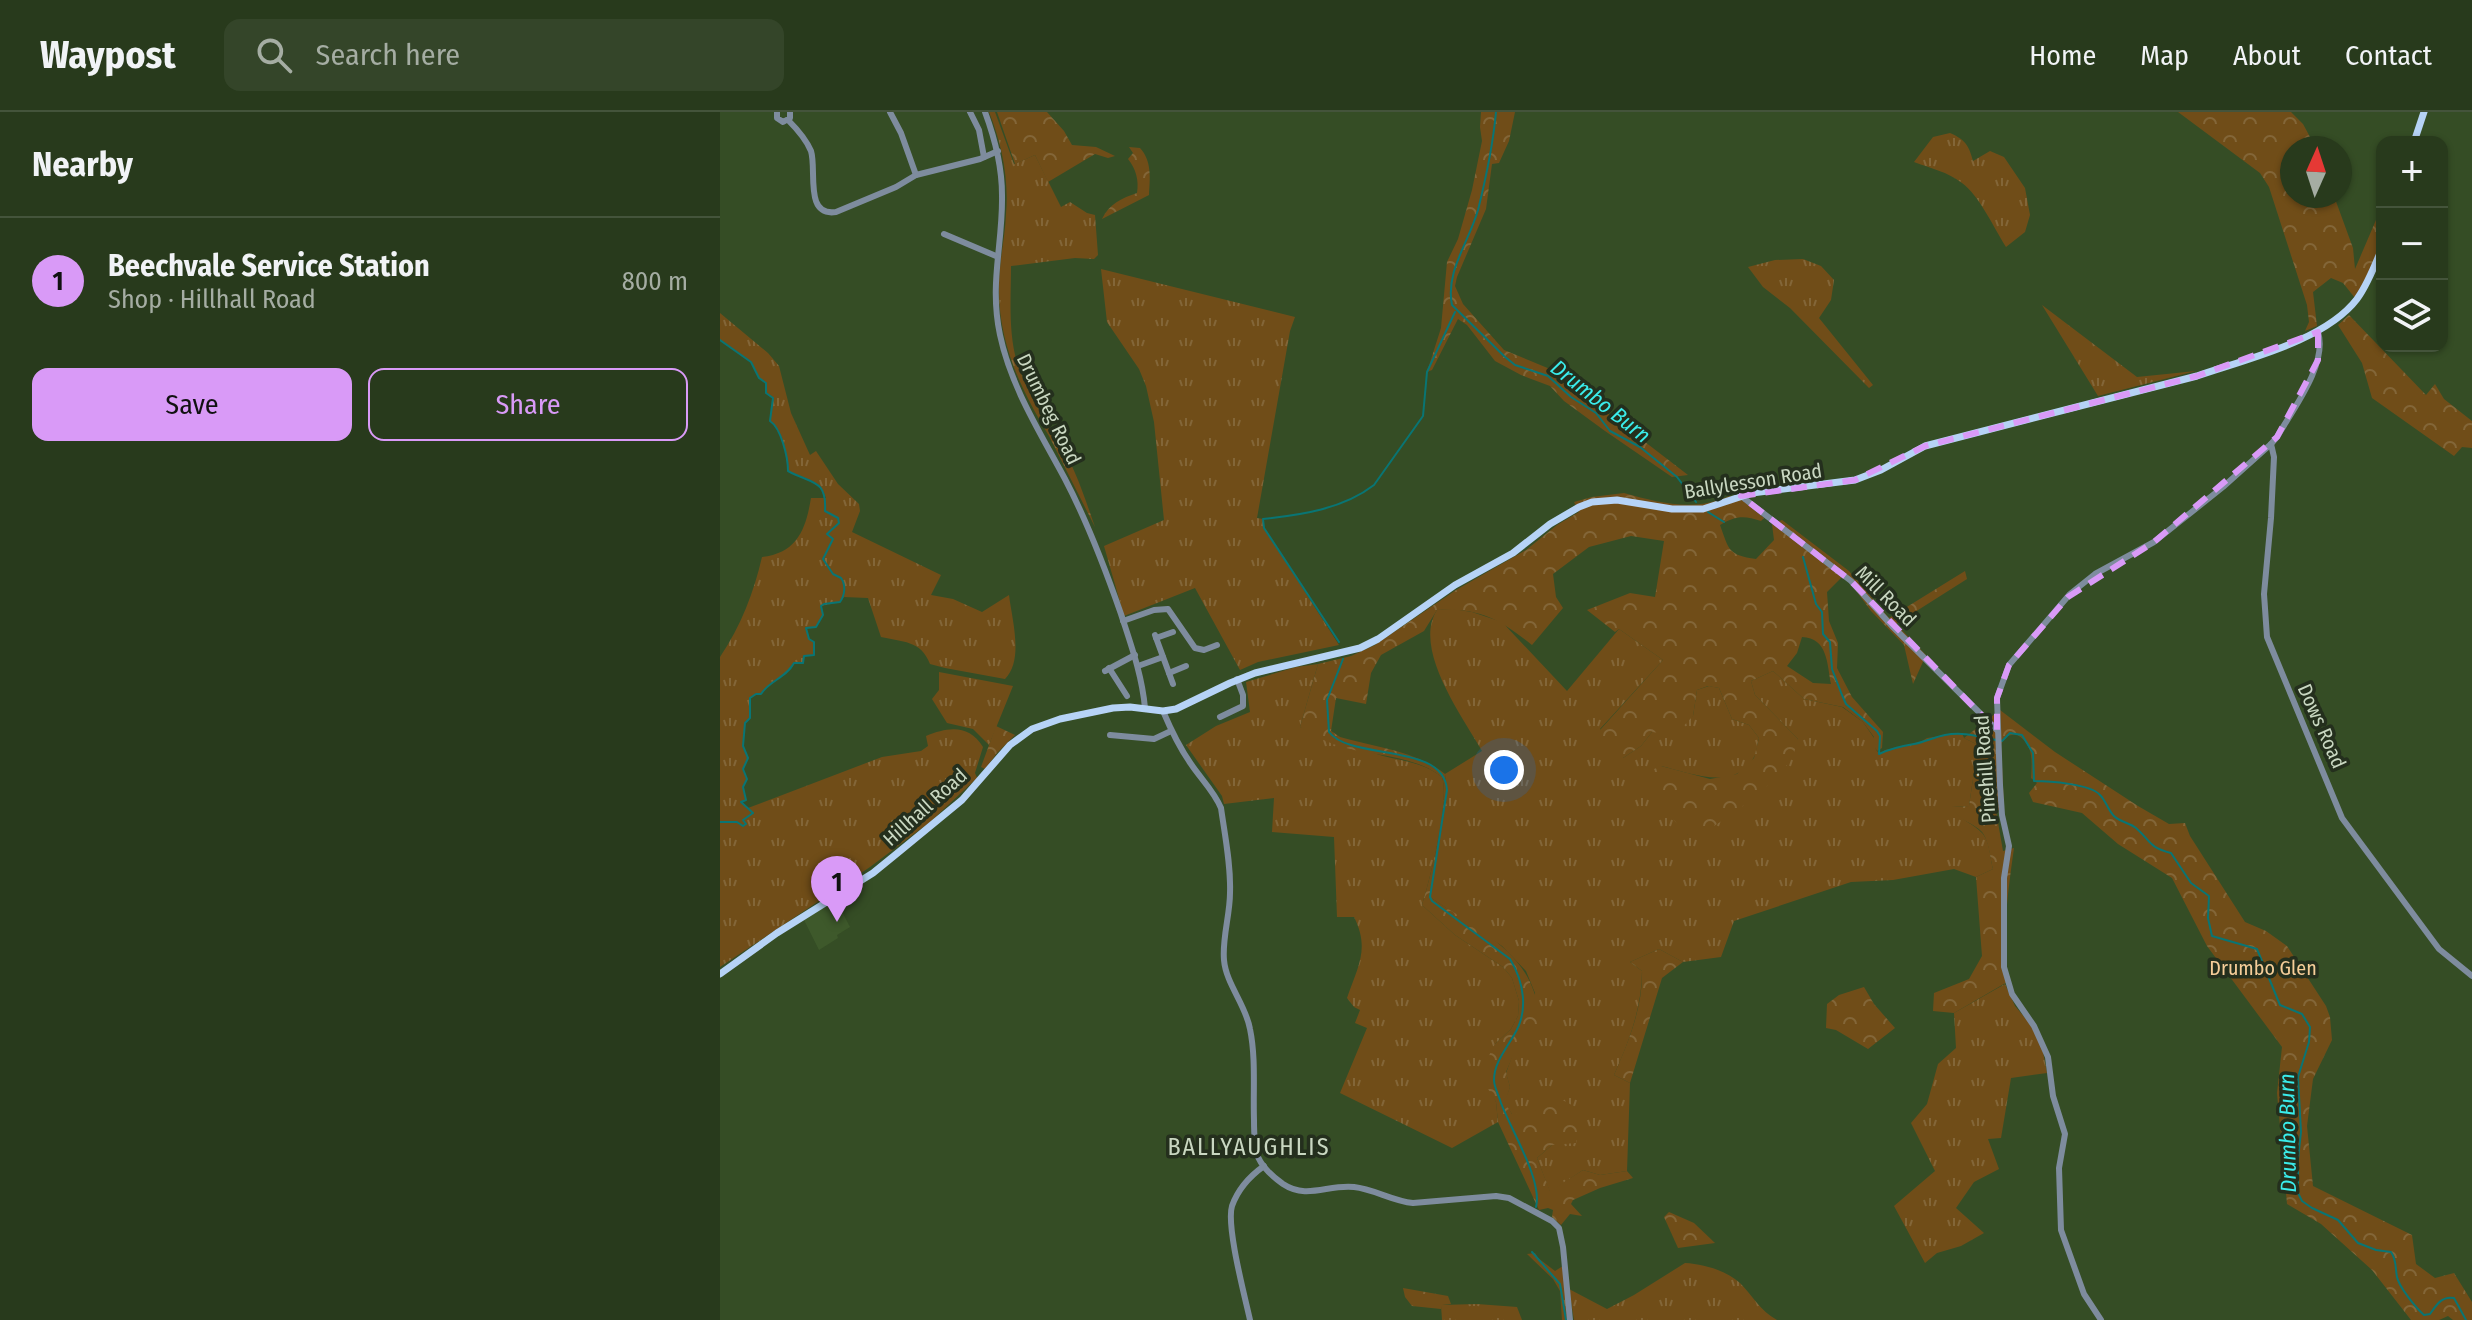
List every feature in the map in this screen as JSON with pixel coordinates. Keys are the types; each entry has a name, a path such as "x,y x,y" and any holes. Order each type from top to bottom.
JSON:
{"main road":[{"path":"2416,136 2424,112"},
{"name":"Ballylesson Road","path":"1163,711 1185,705 1237,679 1276,666 1341,654 1378,639 1455,585 1513,553 1550,524 1579,507 1617,500 1690,510 1714,506 1741,496 1855,480 1925,446 2197,376 2318,332 2337,320 2363,291 2376,262"},
{"name":"Hillhall Road","path":"720,974 777,933 873,873 962,800 1010,745 1032,729 1060,719 1113,708 1163,711"}],"street":[{"path":"777,112 779,120 783,122 789,116 810,147 814,162 814,191 819,208 829,213 896,187 916,175 998,151"},
{"path":"890,112 916,175"},
{"path":"970,112 979,130 984,157"},
{"name":"Drumbeg Road","path":"985,112 998,151 1002,198 996,256 997,317 1012,376 1087,524 1135,655 1145,708"},
{"path":"944,234 996,256"},
{"name":"Pinehill Road","path":"2101,1320 2084,1294 2061,1230 2059,1168 2065,1134 2053,1096 2048,1057 2034,1026 2012,994 2004,967 2004,878 2009,846 2002,815 1997,698 2009,665 2068,597 2095,574 2154,542 2271,444 2314,372 2319,348 2318,332"},
{"name":"Dows Road","path":"2271,444 2274,457 2264,594 2267,637 2342,818 2439,949 2472,976"},
{"name":"Mill Road","path":"1741,496 1851,581 1997,737"},
{"path":"1123,621 1154,610 1168,609 1195,648 1204,650 1217,645"},
{"path":"1173,632 1156,637 1173,684"},
{"path":"1127,696 1107,669 1135,655"},
{"path":"1138,666 1163,657"},
{"path":"1169,673 1186,666"},
{"path":"1220,717 1243,706 1237,679"},
{"path":"1163,711 1193,768 1221,808 1230,893 1224,958 1250,1028 1254,1058 1256,1151 1264,1166 1281,1183 1300,1192 1354,1187 1413,1203 1496,1196 1509,1198 1552,1221 1559,1228 1570,1320"},
{"path":"1110,735 1154,739 1171,731"},
{"path":"1250,1320 1235,1249 1231,1208 1249,1176 1264,1166"}],"highlighted area":[{"path":"2318,332 2318,360 2277,437 2154,542 2068,597 2009,665 1997,698 1997,731 1851,581 1741,496 1855,480 1925,446 2197,376"}],"shaded area":[{"path":"836,900 850,927 819,950 804,920"}],"green space":[{"path":"989,112 995,112 1014,164 1035,155 1061,207 1070,202 1095,215 1098,255 1094,259 1075,258 1011,266 1014,351 1034,400 1055,436 1049,436 1029,401 1013,365 1002,327 999,278 1007,201 1001,149"},
{"path":"997,112 1047,112 1072,145 1096,147 1115,156 1108,158 1095,154 1048,182 1035,155 1015,164"},
{"path":"1481,112 1515,112 1509,141 1499,163 1492,164 1486,209 1457,277 1455,286 1463,304 1504,350 1550,369 1688,475 1672,477 1564,401 1550,386 1495,361 1467,325 1458,319 1432,370 1427,372 1441,328 1447,262 1458,239 1472,190 1482,141"},
{"path":"2178,112 2291,112 2310,136 2280,136 2280,208 2338,208 2353,248 2355,269 2376,220 2376,254 2355,298 2343,283 2331,278 2313,292 2317,326 2305,331 2309,322 2307,305 2269,187 2260,173"},
{"path":"1950,133 1966,144 1973,161 1990,151 2004,157 2025,188 2030,215 2025,232 2006,247 1968,188 1951,176 1914,162 1933,137"},
{"path":"1129,147 1140,148 1147,158 1149,195 1102,219 1116,202 1137,193 1136,175 1128,159 1133,153"},
{"path":"1803,259 1821,266 1834,280 1831,300 1819,318 1873,385 1869,388 1790,308 1763,287 1748,267 1775,260"},
{"path":"1101,269 1295,317 1257,518 1263,519 1264,528 1339,645 1258,662 1240,670 1195,588 1124,616 1104,546 1164,520 1154,422 1146,386 1139,369 1107,322"},
{"path":"2042,305 2137,377 2196,371 2098,396"},
{"path":"720,313 779,366 791,413 810,455 816,451 838,484 859,504 860,511 852,532 941,575 931,595 953,599 982,612 1009,595 1015,651 1011,671 1005,679 945,668 930,664 916,646 881,637 868,598 844,597 840,602 821,606 823,615 816,627 806,628 809,639 814,642 814,655 804,656 803,663 794,663 761,694 750,698 750,718 745,723 743,746 748,758 743,769 747,779 743,787 746,800 742,802 748,808 882,757 921,751 928,746 926,736 950,729 971,734 983,747 975,773 977,778 930,822 870,867 720,967 720,657 746,608 762,557 774,555 792,544 803,529 811,498 826,498 816,483 788,471 783,443 770,421 773,398 766,393 766,383 759,378 751,362 720,340"},
{"path":"2349,315 2376,343 2376,352 2385,352 2426,395 2435,384 2444,399 2472,421 2472,448 2462,447 2454,456 2372,398 2362,363 2338,325"},
{"path":"1049,436 1055,436 1068,457 1095,527"},
{"path":"1624,493 1664,503 1690,505 1729,496 1742,500 1764,518 1761,521 1740,517 1720,525 1731,550 1740,556 1756,559 1774,540 1772,524 1782,520 1849,571 1889,618 1965,571 1967,579 1896,624 1926,655 1913,684 1904,645 1842,577 1827,592 1829,621 1838,643 1837,668 1852,697 1883,732 1882,748 1877,751 1872,742 1874,737 1863,722 1843,707 1804,699 1773,671 1751,681 1755,695 1798,739 1794,753 1775,779 1734,813 1695,838 1688,835 1653,798 1638,776 1661,766 1710,779 1737,774 1754,758 1759,738 1749,725 1732,719 1719,688 1708,686 1697,690 1693,716 1675,735 1652,732 1641,746 1623,758 1624,765 1615,763 1600,730 1663,660 1619,629 1615,632 1587,610 1630,593 1655,597 1664,541 1631,536 1589,547 1553,574 1556,597 1563,608 1532,645 1489,617 1466,611 1437,610 1424,631 1381,655 1371,673 1366,704 1336,698 1331,731 1340,737 1408,755 1445,774 1447,790 1430,897 1488,935 1505,950 1531,984 1537,1005 1538,1030 1523,1032 1506,1072 1510,1087 1505,1103 1512,1114 1525,1113 1540,1108 1555,1096 1583,1111 1576,1143 1552,1145 1537,1158 1550,1191 1583,1170 1600,1175 1627,1171 1633,1178 1573,1200 1571,1204 1582,1216 1570,1214 1561,1225 1552,1217 1553,1210 1539,1210 1498,1122 1496,1102 1482,1079 1484,1065 1495,1044 1511,1029 1518,1016 1519,1001 1512,978 1503,967 1455,935 1422,905 1441,821 1442,777 1403,759 1333,744 1300,727 1318,664 1351,656 1375,645 1456,590 1526,550 1579,512 1574,502","holes":["1802,637 1811,638 1825,653 1831,684 1813,683 1787,666 1797,653"]},
{"path":"1453,609 1502,622 1567,691 1619,629 1663,660 1600,729 1623,758 1641,746 1652,732 1693,716 1697,690 1709,686 1719,688 1732,719 1749,725 1759,738 1756,753 1746,768 1724,777 1698,775 1661,766 1688,835 1798,739 1755,695 1751,681 1773,671 1804,699 1842,707 1863,722 1880,754 1885,750 1917,744 1927,738 1962,733 1964,738 1978,745 1969,806 1952,807 1984,835 1993,869 1976,877 1954,869 1893,880 1851,882 1734,921 1721,957 1683,962 1659,949 1630,962 1642,971 1640,998 1614,1075 1630,1083 1627,1171 1600,1175 1583,1170 1550,1192 1537,1158 1552,1145 1543,1108 1528,1114 1512,1114 1504,1103 1510,1087 1506,1073 1535,993 1526,971 1502,946 1430,897 1447,790 1445,774 1482,751 1443,682 1431,644 1431,626 1437,610"},
{"path":"1318,664 1300,727 1421,766 1442,777 1441,821 1422,905 1455,935 1503,967 1512,978 1519,1001 1518,1016 1511,1029 1495,1044 1489,1087 1496,1102 1498,1122 1452,1148 1340,1093 1367,1028 1355,1023 1360,1010 1347,998 1362,948 1354,917 1337,917 1334,837 1272,832 1274,798 1224,804 1222,796 1186,745 1216,726 1250,712 1246,682 1296,667"},
{"path":"939,672 1013,686 989,745 973,729 947,723 932,699 939,690"},
{"name":"Drumbo Glen","path":"2000,710 2055,752 2138,806 2169,824 2185,823 2190,836 2245,922 2266,931 2287,946 2330,1017 2332,1040 2313,1079 2307,1126 2313,1186 2412,1235 2416,1264 2435,1278 2454,1273 2472,1302 2472,1320 2453,1320 2448,1316 2439,1320 2411,1320 2372,1270 2321,1224 2287,1204 2277,1093 2282,1047 2207,946 2172,878 2118,844 2082,813 2033,802 2029,793 2037,783 2031,778 2031,753 2016,734 2007,736 2001,744 2004,808 1996,811 2003,851 2014,848 2005,932 2009,981 1954,1013 1933,1011 1934,993 1969,979 1982,956 1976,877 1993,869 1990,854 1981,831 1951,807 1969,806 1978,745 1964,738"},
{"path":"996,726 1015,735 985,769 981,767"},
{"path":"1659,949 1683,962 1662,978 1630,1083 1614,1075 1629,1038 1642,984 1642,971 1630,962"},
{"path":"2005,984 2015,1006 2032,1026 2043,1052 2047,1073 2011,1078 2001,1138 1988,1139 1999,1169 1974,1182 1956,1208 1984,1233 1961,1246 1937,1253 1925,1263 1894,1206 1935,1171 1911,1123 1927,1104 1938,1064 1956,1048 1954,1013"},
{"path":"1864,987 1895,1028 1868,1049 1836,1030 1826,1028 1827,1004 1839,995"},
{"path":"1669,1212 1694,1223 1715,1243 1678,1248 1664,1217"},
{"path":"1535,1253 1555,1271 1563,1266 1568,1320 1562,1320 1560,1291 1553,1279 1527,1254"},
{"path":"1685,1263 1714,1268 1734,1278 1777,1320 1574,1320 1569,1289 1607,1309"},
{"path":"1403,1288 1448,1296 1451,1304 1442,1305 1441,1309 1412,1306"},
{"path":"1441,1305 1517,1307 1522,1320 1442,1320"}],"waterway":[{"name":"Drumbo Burn","path":"1496,112 1478,210 1452,281 1452,305 1515,365 1548,376 1571,397 1596,413 1610,431 1640,447 1677,477 1696,502"},
{"path":"1339,642 1264,528 1263,519 1307,513 1335,505 1374,485 1423,416 1427,372 1455,312"},
{"path":"720,340 751,362 759,378 766,383 766,393 773,398 770,421 783,443 788,471 816,484 823,493 825,511 838,518 839,523 827,534 833,539 823,559 844,584 840,602 821,606 823,615 816,627 806,628 809,639 814,642 814,655 804,656 803,663 794,663 761,694 750,698 750,718 745,723 743,746 748,758 743,769 747,779 743,787 746,800 741,802 753,813 743,820 746,824 743,826 737,822 720,822"},
{"name":"Drumbo Burn","path":"1708,512 1724,522"},
{"name":"Drumbo Burn","path":"1803,557 1816,604 1822,612 1823,634 1830,642 1832,669 1842,695 1846,704 1877,731 1880,736 1879,754 1945,735 1967,734 2002,741 2010,733 2022,735 2033,753 2034,781 2069,784 2095,791 2116,818 2136,828 2154,846 2171,853 2191,883 2209,896 2208,918 2212,936 2257,949 2280,1005 2302,1014 2310,1027 2309,1042 2298,1077 2301,1132 2298,1193 2302,1201 2338,1220 2358,1243 2391,1252 2401,1286 2424,1315 2430,1314 2443,1300 2454,1298 2466,1320"},
{"path":"1343,659 1327,700 1329,732 1340,741 1356,747 1414,758 1442,775 1447,790 1430,897 1510,959 1519,977 1523,997 1522,1016 1498,1062 1494,1080 1531,1170 1537,1196 1536,1207"},
{"path":"1532,1252 1560,1284 1566,1320"}],"place":[{"name":"Beechvale Service Station","path":"837,922"}],"district":[{"name":"BALLYAUGHLIS","path":"1249,1147"}]}
